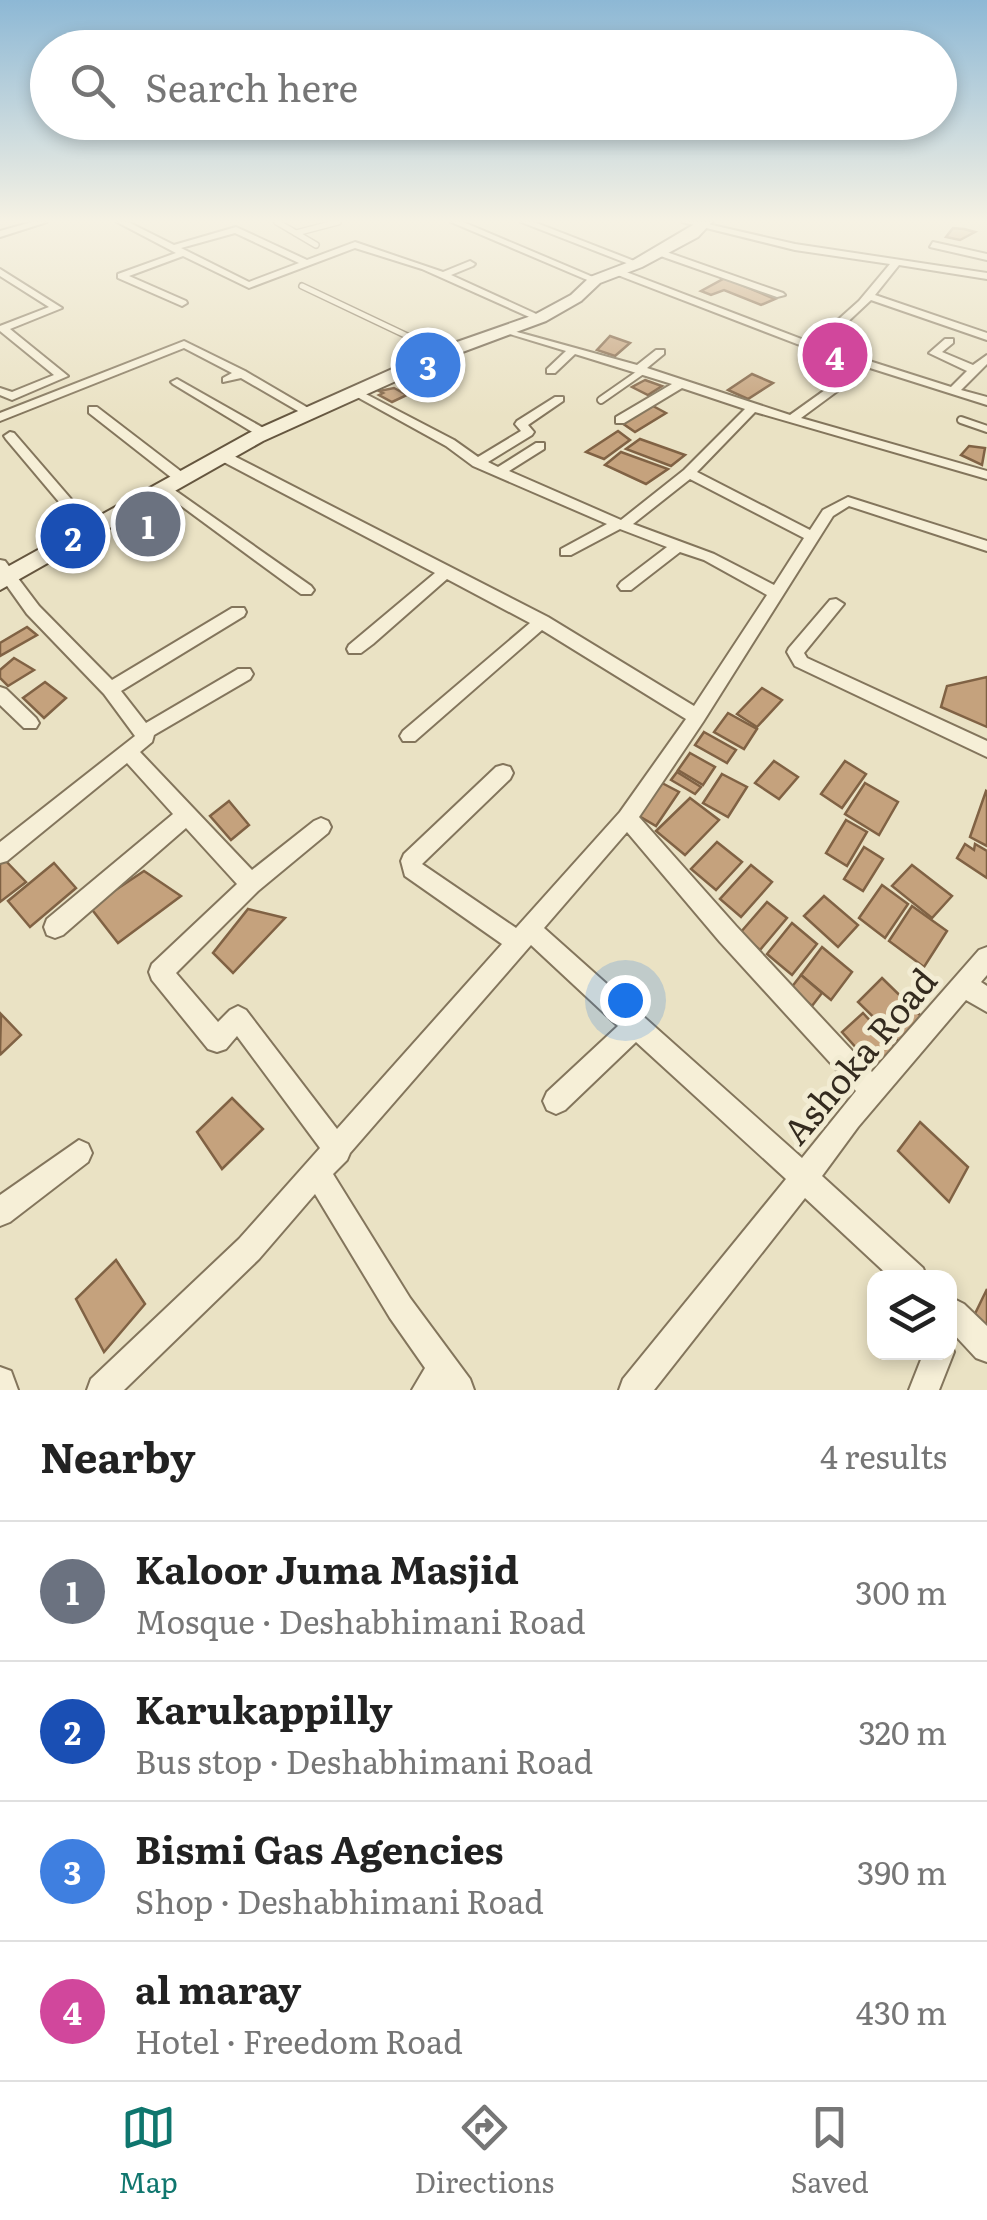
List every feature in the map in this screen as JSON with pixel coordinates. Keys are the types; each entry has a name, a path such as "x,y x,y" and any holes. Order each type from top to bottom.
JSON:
{"street":[{"path":"0,391 12,396 62,376 2,328 57,308 24,287"},
{"path":"146,287 182,303"},
{"path":"469,287 540,318"},
{"path":"0,854 146,737 110,690 71,653 2,575 91,531 263,434 443,353 540,318 576,298 587,287"},
{"path":"672,287 814,347 987,401"},
{"path":"757,287 780,295"},
{"path":"814,347 876,287"},
{"path":"868,296 987,337"},
{"path":"506,330 641,369 753,408 987,475"},
{"path":"949,342 934,354 974,370"},
{"path":"91,531 5,438 0,419 184,344 310,412"},
{"path":"551,371 574,349"},
{"path":"641,369 660,352"},
{"path":"953,390 987,358"},
{"path":"227,380 241,373"},
{"path":"176,382 263,434"},
{"path":"792,419 843,382"},
{"path":"620,420 682,383"},
{"path":"356,393 478,462 621,524 709,556 776,594"},
{"path":"478,462 528,432 521,424 559,399"},
{"path":"566,552 621,524 690,473 753,408"},
{"path":"93,410 174,483 306,590"},
{"path":"499,472 540,446"},
{"path":"222,456 542,622 697,717"},
{"path":"690,473 813,537"},
{"path":"102,1390 249,1249 318,1174 627,818 828,513 848,501 987,546"},
{"path":"626,586 678,546"},
{"path":"355,649 400,617 406,604 446,573"},
{"path":"836,604 794,652 801,662 987,749"},
{"path":"110,690 238,612"},
{"path":"409,736 542,622"},
{"path":"143,733 244,674"},
{"path":"0,694 30,723"},
{"path":"128,752 251,884"},
{"path":"504,772 411,860 412,869 526,937 635,1026 804,1178 634,1390"},
{"path":"56,927 186,815"},
{"path":"627,818 728,934 874,1090"},
{"path":"321,828 251,884 160,972 217,1040 238,1018 338,1151"},
{"name":"Ashoka Road","path":"905,1270 804,1178 987,958"},
{"path":"964,985 987,1000"},
{"path":"556,1100 635,1026"},
{"path":"3,1201 79,1153"},
{"path":"318,1174 443,1383"},
{"path":"957,1321 987,1347"},
{"path":"924,1390 936,1360"},
{"path":"0,1382 4,1390"}],"lane":[{"path":"304,287 443,353"},
{"path":"601,400 641,369"},
{"path":"961,420 987,429"}],"building":[{"path":"709,287 746,287 775,299 761,305 724,290 711,295 701,291"},
{"path":"610,336 630,343 615,356 597,350"},
{"path":"752,374 773,383 748,399 728,390"},
{"path":"645,380 662,386 648,395 632,387"},
{"path":"394,388 407,395 392,402 379,395 383,393 379,391"},
{"path":"653,406 666,413 635,432 622,423"},
{"path":"618,431 630,440 604,459 586,452"},
{"path":"640,439 685,455 671,466 626,449"},
{"path":"969,446 985,448 982,465 961,455"},
{"path":"621,452 668,469 646,484 605,465"},
{"path":"151,498 174,520 134,547 114,532 144,514 136,508"},
{"path":"27,627 37,635 0,656 0,643"},
{"path":"14,658 34,670 8,686 0,678 0,670"},
{"path":"987,677 987,727 941,707 947,686"},
{"path":"45,682 66,698 44,718 23,698"},
{"path":"762,688 782,700 757,727 737,714"},
{"path":"728,713 757,729 744,749 714,732"},
{"path":"704,732 736,750 727,763 695,745"},
{"path":"690,753 715,767 703,785 678,770"},
{"path":"774,761 798,777 779,799 755,783"},
{"path":"845,761 866,774 842,808 821,794"},
{"path":"677,772 701,787 695,794 671,780"},
{"path":"722,774 747,787 728,817 703,803"},
{"path":"662,783 679,792 656,826 639,816"},
{"path":"865,783 898,802 879,835 845,814"},
{"path":"987,792 987,846 970,837"},
{"path":"690,798 719,820 685,855 656,831"},
{"path":"229,801 249,825 231,840 210,816"},
{"path":"846,820 867,832 847,866 826,853"},
{"path":"717,842 742,862 716,890 691,869"},
{"path":"965,844 974,850 975,844 987,851 987,878 957,858"},
{"path":"864,847 883,859 863,891 844,879"},
{"path":"0,859 26,882 0,902"},
{"path":"54,863 76,888 30,927 8,901"},
{"path":"751,865 772,882 741,917 720,899"},
{"path":"912,865 952,896 932,918 892,886"},
{"path":"144,871 181,896 118,943 90,907"},
{"path":"882,885 908,904 885,938 859,918"},
{"path":"824,896 858,925 838,947 804,916"},
{"path":"767,902 787,918 760,950 740,933"},
{"path":"912,906 947,931 924,967 889,941"},
{"path":"248,909 285,918 233,973 213,953"},
{"path":"792,923 817,944 792,975 767,954"},
{"path":"822,947 852,972 831,1000 801,975"},
{"path":"801,975 822,993 812,1006 791,988"},
{"path":"882,978 922,1017 899,1042 858,1002"},
{"path":"863,1013 899,1052 878,1072 842,1032"},
{"path":"1,1014 21,1035 1,1054 0,1051"},
{"path":"232,1098 263,1129 222,1169 197,1132"},
{"path":"920,1122 968,1167 949,1202 898,1151"},
{"path":"116,1260 145,1304 104,1352 76,1299"},
{"path":"987,1289 987,1339 971,1322"}],"place":[{"name":"al maray","path":"835,355"},
{"name":"Bismi Gas Agencies","path":"428,365"},
{"name":"Kaloor Juma Masjid","path":"148,524"},
{"name":"Karukappilly","path":"73,536"}]}
